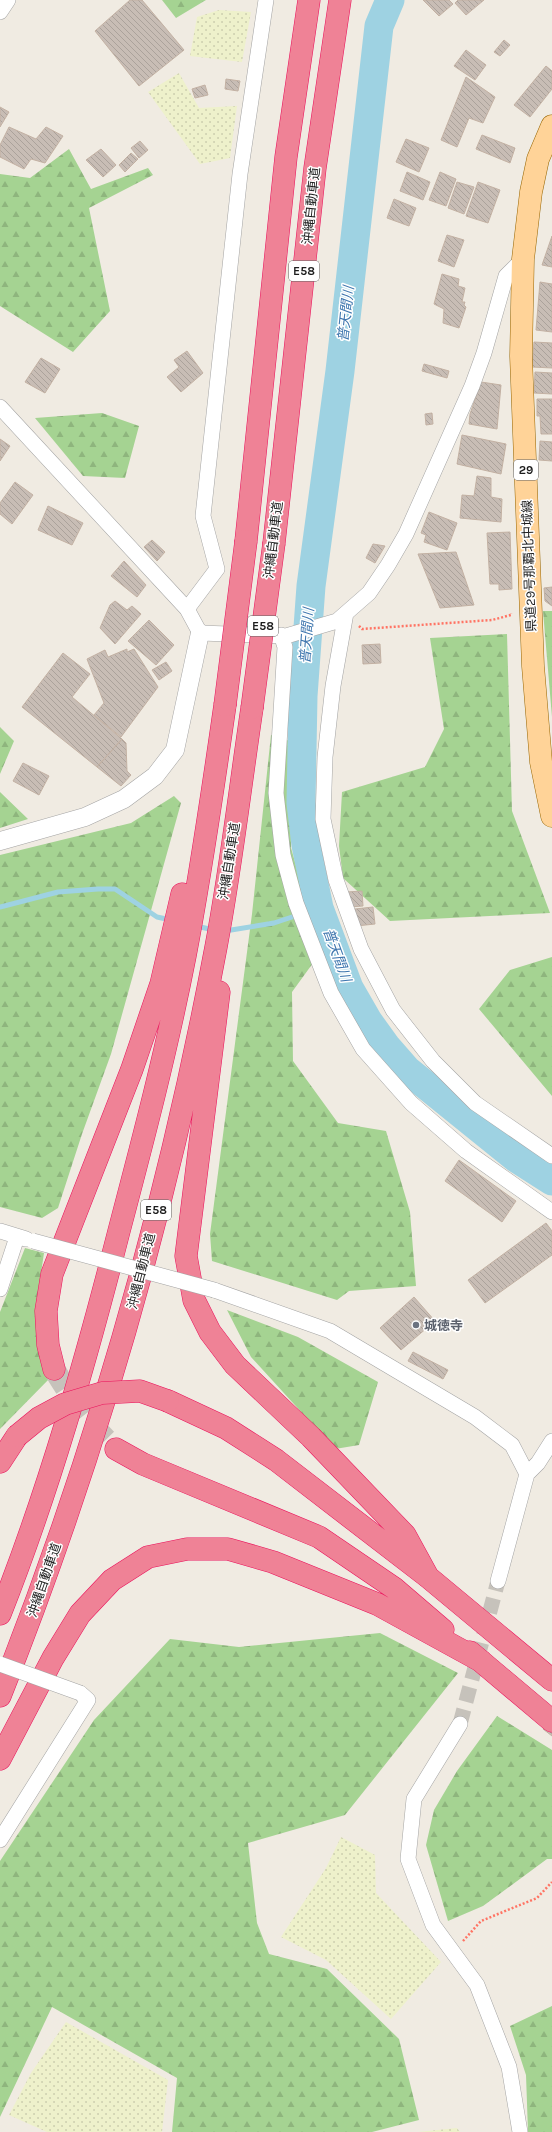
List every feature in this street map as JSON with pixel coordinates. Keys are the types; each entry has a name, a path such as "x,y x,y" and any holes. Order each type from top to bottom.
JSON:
{"highway":[{"name":"沖縄自動車道","path":"0,1614 64,1429 103,1296 163,1059 185,955 208,826 225,705 246,542 286,157 309,0"},
{"name":"沖縄自動車道","path":"0,1696 36,1605 134,1302 195,1047 216,945 252,708 274,543 315,168 340,0"},
{"path":"54,1369 48,1345 46,1312 52,1274 132,1069 161,984 181,898 208,826"},
{"path":"216,945 220,995 186,1256 194,1300 210,1332 235,1365 311,1437 405,1535 428,1577"},
{"path":"0,1462 17,1436 39,1418 65,1404 102,1393 140,1391 168,1401 226,1428 276,1460 428,1577 552,1680"},
{"path":"116,1449 143,1464 319,1537 394,1588 552,1721"},
{"path":"0,1759 53,1658 80,1614 112,1580 148,1557 187,1549 228,1549 273,1562 377,1604 481,1661"}],"main road":[{"name":"県道29号那覇北中城線","path":"552,126 538,159 532,185 523,259 521,356 533,666 541,762 552,816"}],"street":[{"path":"0,12 8,0"},
{"path":"187,609 216,569 203,516 240,174 266,0"},
{"path":"200,633 284,635 341,617 369,593 388,565 406,534 472,386 484,353 506,276 523,259"},
{"path":"0,407 187,609 200,633 175,750 155,776 124,800 85,817 0,841"},
{"path":"341,617 325,757 323,819 336,880 360,949 393,1010 433,1061 475,1103 552,1156"},
{"path":"284,635 285,647 276,794 283,855 303,924 331,993 363,1049 411,1103 466,1151 552,1212"},
{"path":"0,1231 214,1290 330,1331 475,1417 512,1445 528,1474"},
{"path":"0,1289 17,1236"},
{"path":"498,1581 528,1474 538,1464 552,1440"},
{"path":"0,1664 80,1693 88,1700 0,1840"},
{"path":"460,1724 414,1799 408,1859 433,1925 477,1985 509,2068 520,2132"}],"path":[{"path":"362,629 492,620 511,615"},
{"path":"453,1952 481,1921 537,1898 552,1882"}],"green space":[{"path":"162,0 206,0 176,18"},
{"path":"219,10 251,12 242,62 190,56 197,17"},
{"path":"179,73 199,108 237,106 230,158 200,164 148,92"},
{"path":"69,149 91,189 148,168 153,175 89,208 110,311 73,352 0,306 0,174 30,178"},
{"path":"102,413 139,426 125,478 83,476 35,418"},
{"path":"543,611 552,611 552,717"},
{"path":"507,634 512,811 550,913 390,921 343,878 339,846 342,792 425,767 444,729 430,638"},
{"path":"0,727 14,741 0,774"},
{"path":"271,735 290,741 291,848 321,952 292,992 293,1061 338,1123 386,1131 410,1212 416,1286 349,1291 337,1300 212,1261 210,1234 252,914"},
{"path":"0,792 28,819 0,828"},
{"path":"174,796 181,803 111,1054 82,1134 58,1208 42,1218 0,1207 0,855 131,823"},
{"path":"552,957 552,1096 479,1009 510,970"},
{"path":"25,1248 44,1253 35,1313 50,1378 0,1429 0,1312"},
{"path":"227,1310 298,1337 378,1382 359,1445 335,1449 251,1357"},
{"path":"380,1633 458,1673 345,1815 248,1843 257,1923 269,1954 327,1969 399,2039 419,2120 372,2132 172,2132 177,2078 52,2007 0,2117 0,1861 94,1720 170,1639 239,1647"},
{"path":"497,1716 552,1750 552,1859 547,1859 483,1906 448,1921 426,1845 434,1810 457,1771"},
{"path":"341,1837 375,1855 376,1893 441,1962 391,2019 326,1960 281,1937 326,1868"},
{"path":"552,2006 552,2132 528,2132 526,2075 510,2026"},
{"path":"66,2022 168,2080 162,2132 47,2132 9,2115 31,2073"},
{"path":"457,2128 460,2132 418,2132"}],"building":[{"path":"130,0 142,0 184,50 139,86 95,31"},
{"path":"423,0 449,0 453,4 439,16"},
{"path":"458,0 484,0 466,15 455,3"},
{"path":"504,40 510,45 500,56 494,52"},
{"path":"466,50 486,65 475,80 454,66"},
{"path":"546,66 552,71 552,89 530,117 514,105"},
{"path":"466,77 495,97 483,123 469,118 457,147 441,140"},
{"path":"226,79 240,81 238,91 225,89"},
{"path":"205,85 208,95 195,98 192,89"},
{"path":"0,107 9,112 0,127"},
{"path":"9,127 36,139 46,127 63,136 45,163 31,159 24,169 0,157 0,145"},
{"path":"482,135 515,148 510,163 476,149"},
{"path":"406,139 429,148 419,172 396,162"},
{"path":"140,141 148,150 139,158 131,148"},
{"path":"101,149 116,165 103,177 86,160"},
{"path":"131,153 138,159 125,172 119,165"},
{"path":"407,172 430,182 423,200 400,191"},
{"path":"440,172 456,179 446,206 429,200"},
{"path":"457,182 474,187 464,214 448,208"},
{"path":"478,182 500,190 488,223 466,216"},
{"path":"394,199 416,208 409,226 387,218"},
{"path":"447,235 464,240 454,267 438,261"},
{"path":"552,236 552,267 542,265"},
{"path":"442,274 459,279 458,286 465,288 462,302 465,302 464,305 466,307 459,328 443,323 444,309 434,304"},
{"path":"540,282 552,284 552,332 536,330"},
{"path":"534,342 552,343 552,368 532,367"},
{"path":"187,351 203,373 181,392 167,377 179,367 174,360"},
{"path":"41,358 60,369 45,393 25,382"},
{"path":"424,364 449,371 447,378 422,371"},
{"path":"535,372 552,373 552,394 534,393"},
{"path":"481,382 501,385 497,429 469,424 470,414"},
{"path":"537,399 552,399 552,434 541,434 540,416 537,416"},
{"path":"432,413 433,424 426,425 425,414"},
{"path":"462,435 506,444 501,474 457,464"},
{"path":"0,439 10,446 0,461"},
{"path":"540,441 552,442 552,461 539,460"},
{"path":"477,476 491,478 491,497 502,499 501,522 460,518 462,495 474,496"},
{"path":"15,482 33,495 12,524 0,514 0,503"},
{"path":"48,506 83,523 72,545 38,530"},
{"path":"429,512 457,523 447,550 424,542 426,535 421,533"},
{"path":"510,532 512,589 499,590 499,584 490,584 487,533"},
{"path":"152,540 165,552 157,561 144,547"},
{"path":"373,544 385,546 375,563 366,558"},
{"path":"456,552 474,605 440,608 418,554"},
{"path":"124,561 146,585 137,597 111,576"},
{"path":"552,587 552,606 545,601 544,588"},
{"path":"115,601 127,610 132,606 141,614 115,644 100,628 110,605"},
{"path":"149,620 174,645 156,665 128,641"},
{"path":"380,644 381,663 363,664 362,645"},
{"path":"127,649 127,652 134,649 158,687 121,737 94,715 104,703 87,659 105,650 108,657"},
{"path":"63,653 90,674 72,697 122,739 97,767 22,707"},
{"path":"166,662 172,671 159,680 152,670"},
{"path":"122,739 126,743 127,771 131,775 121,786 97,767"},
{"path":"23,763 49,776 39,795 13,781"},
{"path":"362,891 363,906 349,907 347,892"},
{"path":"373,907 375,924 356,926 355,909"},
{"path":"459,1160 516,1201 502,1222 445,1181"},
{"path":"546,1223 552,1231 552,1255 485,1303 468,1280"},
{"path":"414,1297 435,1321 401,1350 380,1328"},
{"path":"413,1352 448,1370 443,1379 408,1361"},
{"path":"552,1718 552,1736 543,1729"}],"waterway":[{"name":"普天間川","path":"390,0 379,26 340,371 311,586 303,696 301,803 306,845 319,908 349,988 368,1021 386,1046 407,1070 516,1158 552,1181"},
{"path":"0,907 58,892 115,889 157,917 171,920"},
{"path":"225,931 274,923 319,908"},
{"path":"196,926 214,930"}],"tunnel":[{"path":"54,1369 82,1411 98,1431 116,1449"},
{"path":"460,1724 498,1581"}],"place":[{"name":"城徳寺","path":"416,1325"}]}
